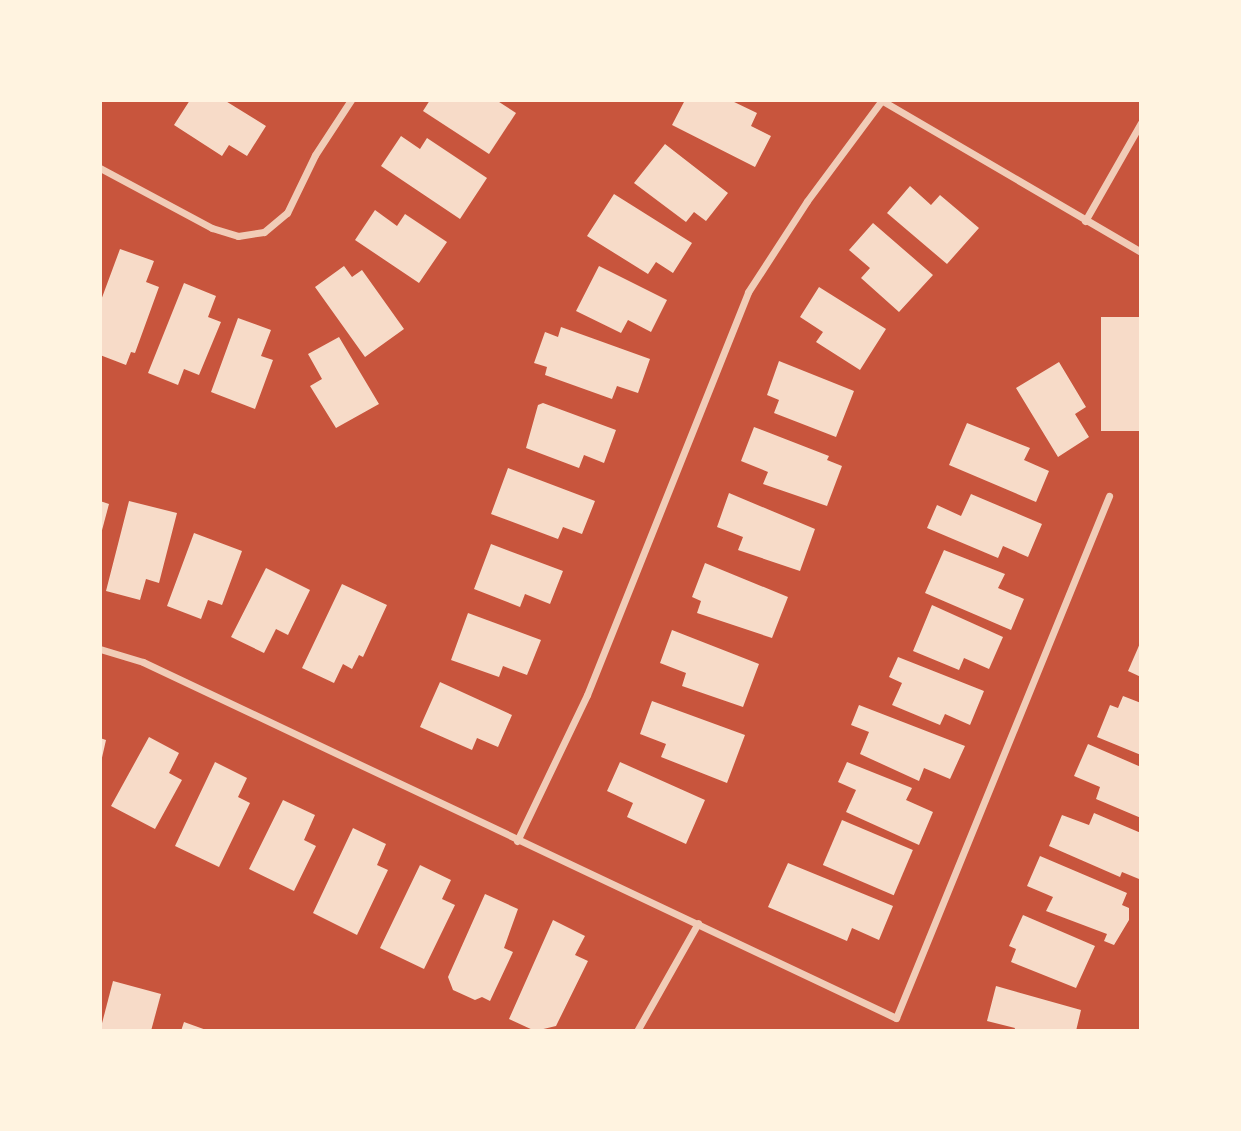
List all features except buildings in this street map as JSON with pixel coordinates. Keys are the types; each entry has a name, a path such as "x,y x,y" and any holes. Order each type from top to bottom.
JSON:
{"street":[{"path":"100,168 212,228 238,236 264,232 287,213 316,155 351,100"},
{"path":"517,841 587,695 747,292 807,201 881,100 1141,252"},
{"path":"1085,221 1141,123"},
{"path":"100,649 144,662 517,841 698,923 896,1018 1109,496"},
{"path":"636,1031 698,923"}]}
